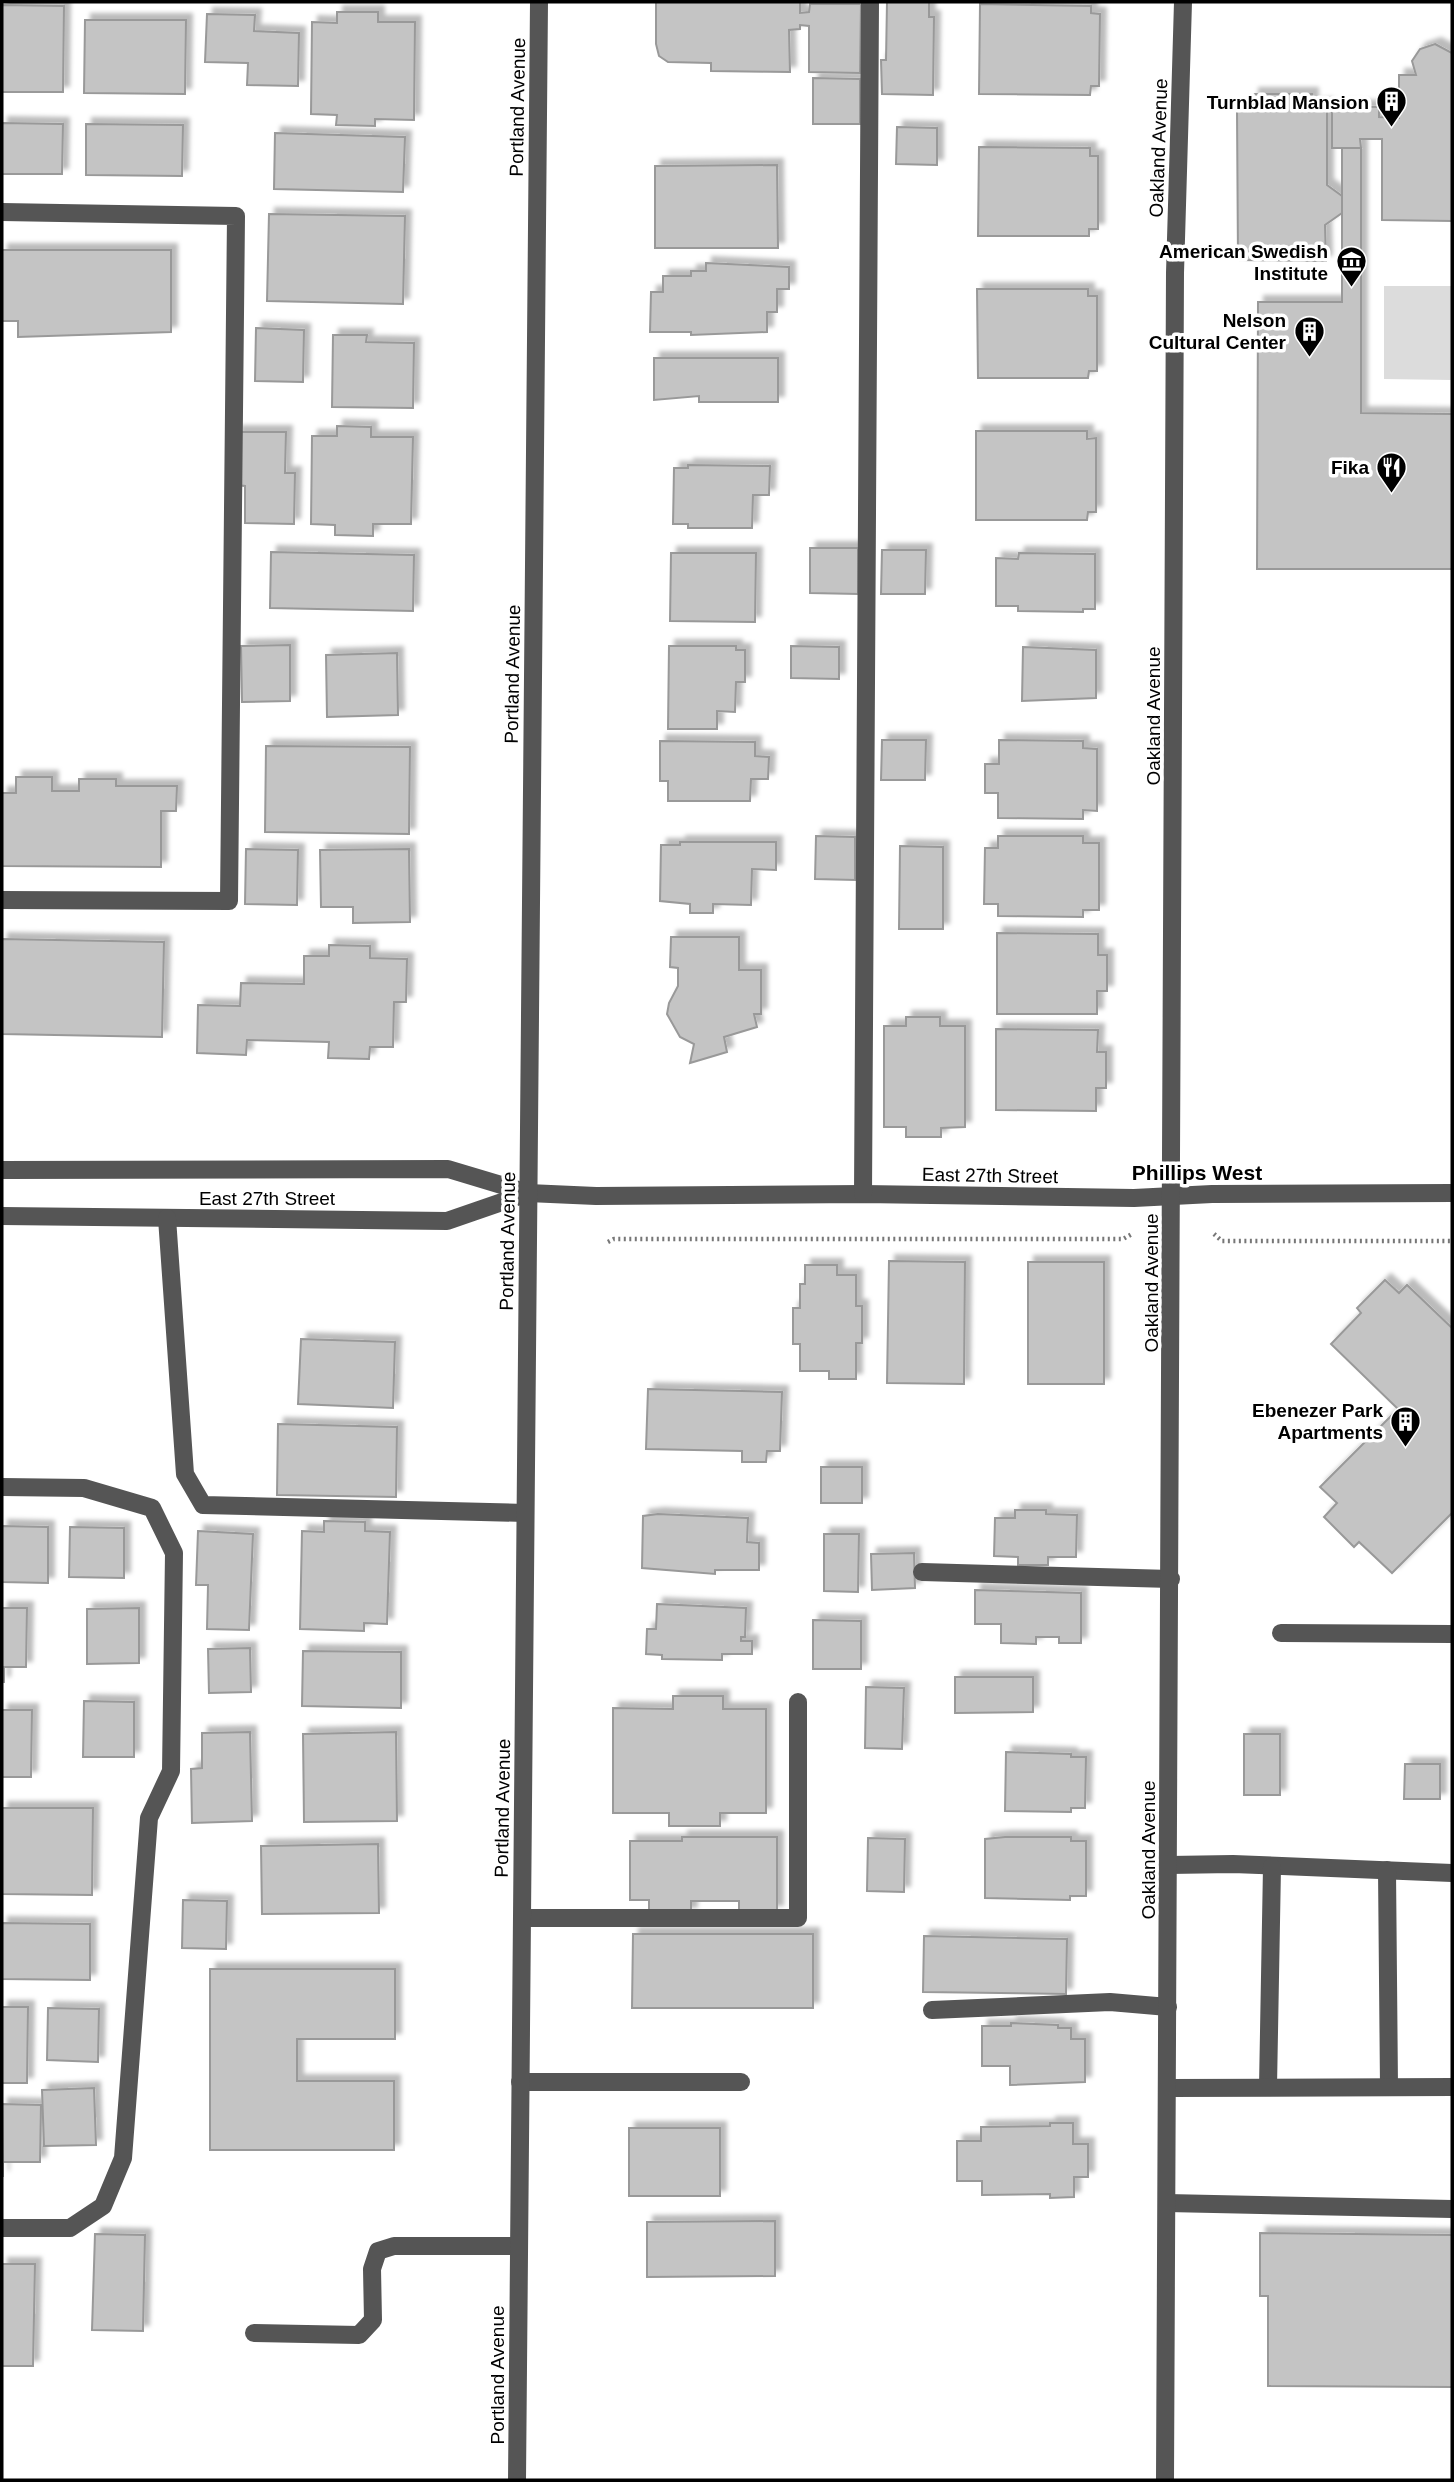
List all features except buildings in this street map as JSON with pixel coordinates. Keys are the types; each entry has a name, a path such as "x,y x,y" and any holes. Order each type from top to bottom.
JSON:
{"street":[{"name":"Portland Avenue","path":"517,2480 539,2"},
{"path":"863,1194 870,2"},
{"name":"Oakland Avenue","path":"1165,2480 1173,1197 1175,273 1183,2"},
{"path":"2,212 236,216 229,901 2,900"},
{"name":"East 27th Street","path":"2,1170 448,1169 528,1193 596,1196 863,1194 1173,1197 1452,1193"},
{"name":"East 27th Street","path":"2,1216 447,1221 528,1193"},
{"path":"167,1218 185,1474 203,1505 525,1513"},
{"path":"2,1487 84,1488 152,1508 174,1553 174,1567 172,1771 149,1818 123,2158 103,2206 70,2228 2,2228"},
{"path":"922,1572 1171,1579"},
{"path":"1281,1633 1452,1634"},
{"path":"522,1918 798,1918 798,1702"},
{"path":"1169,1865 1452,1873"},
{"path":"1268,2087 1272,1867"},
{"path":"1387,1870 1388,2087"},
{"path":"932,2010 1110,2002 1168,2007"},
{"path":"520,2082 741,2082"},
{"path":"1168,2088 1452,2087"},
{"path":"1167,2203 1452,2209"},
{"path":"254,2333 359,2335 373,2320 372,2269 378,2251 394,2246 519,2246"}],"path":[{"path":"608,1242 614,1239 1123,1239 1132,1234"},
{"path":"1214,1234 1222,1241 1452,1241"}],"shaded area":[{"path":"1384,286 1452,286 1452,380 1384,379"}],"place":[{"name":"Turnblad Mansion","path":"1392,129"},
{"name":"American Swedish Institute","path":"1351,289"},
{"name":"Nelson Cultural Center","path":"1309,358"},
{"name":"Fika","path":"1392,494"},
{"name":"Ebenezer Park Apartments","path":"1406,1448"}],"district":[{"name":"Phillips West","path":"1197,1173"}]}
